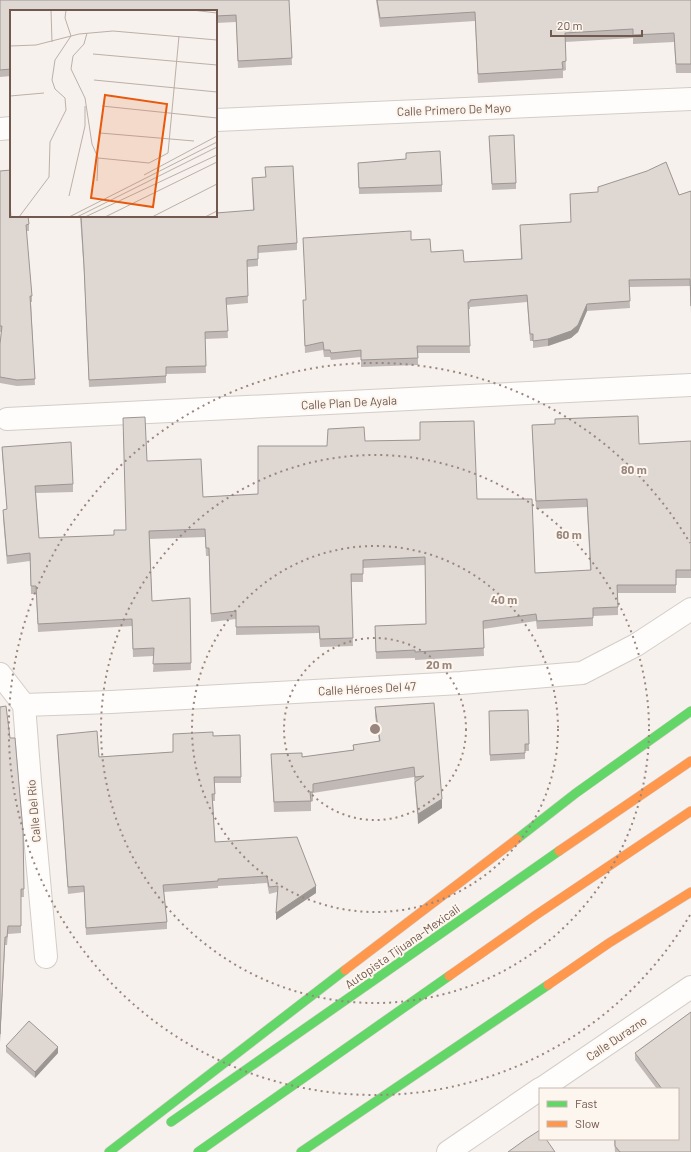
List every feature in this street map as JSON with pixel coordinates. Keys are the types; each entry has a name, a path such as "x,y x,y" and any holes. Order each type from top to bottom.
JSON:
{"highway":[{"path":"109,1152 576,794 691,711"},
{"name":"Autopista Tijuana-Mexicali","path":"162,1129 533,869 691,761"},
{"path":"198,1152 536,915 691,811"},
{"path":"301,1152 330,1134 608,944 691,892"}],"street":[{"name":"Calle Primero De Mayo","path":"217,120 691,99"},
{"path":"0,129 10,128"},
{"name":"Calle Plan De Ayala","path":"7,419 691,385"},
{"name":"Calle Héroes Del 47","path":"24,705 111,702 460,683 582,673 636,645 691,609"},
{"path":"0,674 24,705"},
{"name":"Calle Del Río","path":"24,705 46,957"},
{"name":"Calle Durazno","path":"541,1088 691,987"},
{"name":"Calle Durazno","path":"448,1152 539,1090"}],"building":[{"path":"0,0 289,0 292,58 238,61 236,15 217,16 217,10 10,10 10,69 0,70"},
{"path":"377,0 691,0 691,64 676,64 674,33 633,35 633,29 565,33 566,61 562,62 563,69 478,74 475,12 380,18"},
{"path":"514,135 516,183 492,184 489,136"},
{"path":"440,151 442,185 359,188 358,163 406,159 406,153"},
{"path":"666,162 679,195 691,191 691,306 690,279 629,280 630,301 587,304 578,325 571,331 548,339 533,341 533,334 530,334 527,295 470,300 470,302 468,302 470,346 417,346 418,358 361,360 361,350 331,353 330,350 324,350 323,342 305,346 303,300 306,300 303,238 411,231 411,240 430,239 431,252 463,250 464,262 522,259 520,225 571,222 570,194 598,192 598,187 647,171"},
{"path":"293,166 297,243 258,246 258,259 247,260 248,296 226,298 228,331 205,332 206,366 166,367 166,376 89,380 81,217 217,217 217,213 254,210 252,178 266,177 265,167"},
{"path":"10,170 10,217 28,217 29,224 26,225 32,296 30,296 35,379 17,380 0,377 0,344 2,326 0,326 0,171"},
{"path":"638,416 639,444 691,441 691,570 676,570 676,585 617,585 618,607 593,608 593,618 537,621 536,614 483,621 484,648 415,652 415,650 376,652 375,626 426,624 425,557 363,560 363,574 351,574 353,638 320,639 319,626 236,627 236,611 211,614 209,548 206,548 205,529 149,531 152,601 190,598 191,663 153,664 154,648 133,649 132,619 38,624 36,586 31,586 30,553 7,556 3,510 7,509 2,447 71,442 73,484 35,486 39,538 114,535 114,530 126,530 123,418 145,417 147,461 201,459 203,497 258,494 258,446 327,446 328,429 364,427 365,441 420,440 420,422 474,421 477,499 532,499 535,573 591,570 587,499 536,501 532,425 555,424 555,419"},
{"path":"434,703 442,799 418,814 415,782 424,776 415,777 414,767 313,784 313,792 310,792 311,801 274,802 271,754 302,753 302,757 354,750 353,745 380,741 375,707"},
{"path":"6,706 10,738 15,738 23,831 24,889 21,889 21,926 8,926 7,937 5,937 0,1034 0,707"},
{"path":"528,710 529,744 525,744 525,753 490,755 489,711"},
{"path":"97,731 99,757 173,752 173,734 213,732 213,736 240,735 241,777 214,777 215,794 212,794 215,842 297,837 316,886 276,913 278,886 269,887 267,876 218,879 218,881 163,885 167,922 86,928 84,886 68,887 57,735"},
{"path":"691,1012 691,1152 620,1152 615,1146 615,1140 679,1140 679,1088 661,1088 635,1053"},
{"path":"29,1021 58,1047 35,1072 6,1046"},
{"path":"539,1131 539,1140 547,1140 555,1152 508,1152"}],"traffic: fast":[{"path":"517,839 576,793 691,711"},
{"path":"171,1122 559,851"},
{"path":"109,1152 345,970"},
{"path":"198,1152 449,976"},
{"path":"301,1152 548,985"}],"traffic: slow":[{"path":"559,851 691,761"},
{"path":"449,976 536,915 691,811"},
{"path":"345,970 517,839"},
{"path":"548,985 609,943 691,892"}]}
